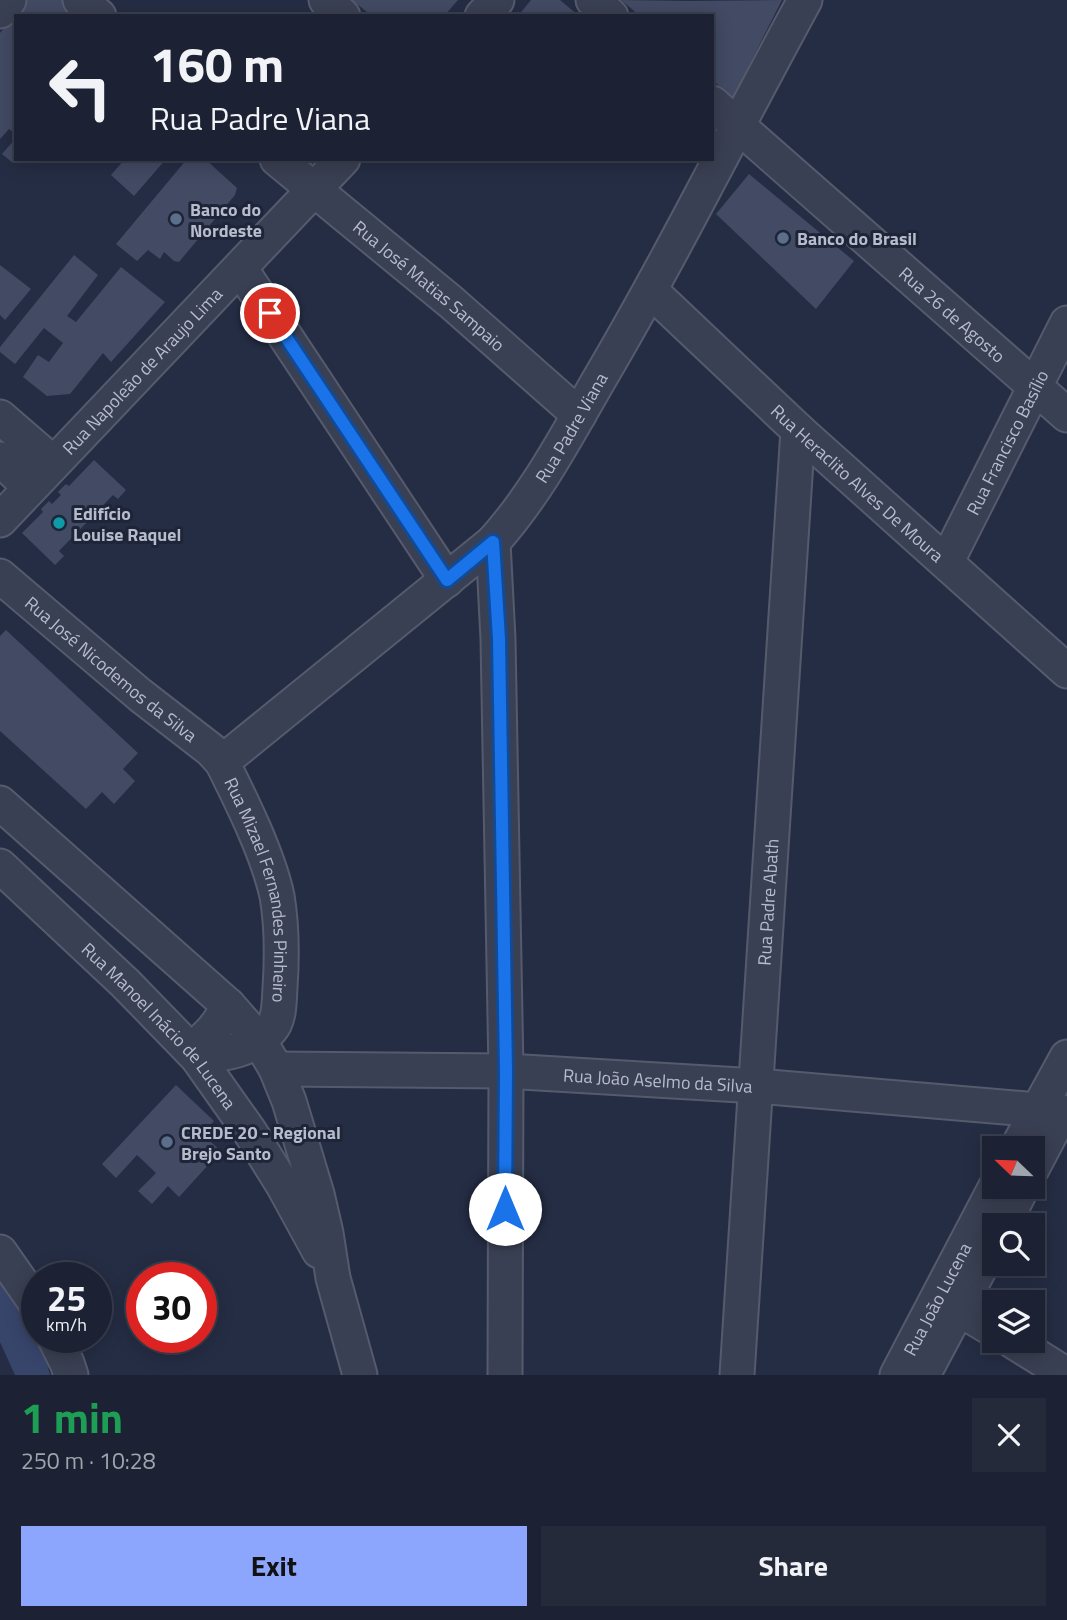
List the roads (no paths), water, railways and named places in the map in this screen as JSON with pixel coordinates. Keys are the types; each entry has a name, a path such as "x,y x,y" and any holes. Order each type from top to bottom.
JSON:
{"street":[{"path":"0,11 9,0"},
{"path":"80,0 97,14"},
{"path":"327,0 341,14"},
{"path":"484,14 497,0"},
{"path":"593,0 609,14"},
{"name":"Rua Padre Viana","path":"222,762 493,542 528,501 651,291 805,0"},
{"name":"Rua 26 de Agosto","path":"714,105 1067,415"},
{"name":"Rua José Matias Sampaio","path":"279,161 451,302 579,415"},
{"name":"Rua Napoleão de Araujo Lima","path":"0,520 341,161"},
{"path":"240,268 447,580"},
{"name":"Rua Heraclito Alves De Moura","path":"651,291 798,430 1067,671"},
{"name":"Rua Francisco Basílio","path":"947,561 1067,323"},
{"path":"0,417 52,463"},
{"name":"Rua Padre Abath","path":"737,1375 798,430"},
{"path":"0,459 30,487"},
{"path":"493,542 499,639 506,1071 505,1375"},
{"name":"Rua José Nicodemos da Silva","path":"0,576 140,695 211,750 222,762"},
{"name":"Rua Mizael Fernandes Pinheiro","path":"222,762 272,877 277,899 281,974 278,1009 274,1026 259,1040"},
{"path":"0,803 228,1005 259,1040 276,1069 289,1101 317,1194 333,1278 360,1375"},
{"path":"1,867 32,832"},
{"name":"Rua Manoel Inácio de Lucena","path":"1,867 93,956 125,983 194,1053 228,1099 283,1185 333,1278"},
{"path":"93,956 128,915"},
{"path":"194,1053 223,1017 228,1005"},
{"path":"194,1053 235,1051 259,1040"},
{"path":"1045,1136 1055,1110 1067,1056"},
{"name":"Rua João Aselmo da Silva","path":"276,1069 506,1071 757,1086 1055,1110"},
{"path":"1029,1136 1055,1110"},
{"name":"Rua João Lucena","path":"923,1375 948,1303 991,1199"},
{"path":"0,1252 21,1282"},
{"name":"Rua João Lucena","path":"897,1375 982,1258"},
{"path":"948,1303 982,1323"},
{"path":"63,1353 71,1375"},
{"path":"1032,1353 1067,1375"}],"water":[{"path":"0,1278 21,1313 21,1353 44,1353 50,1375 15,1375 0,1342"}],"place":[{"name":"Banco do Nordeste","path":"176,219"},
{"name":"Banco do Brasil","path":"783,238"},
{"name":"Edifício Louise Raquel","path":"59,523"},
{"name":"CREDE 20 - Regional Brejo Santo","path":"167,1142"}]}
